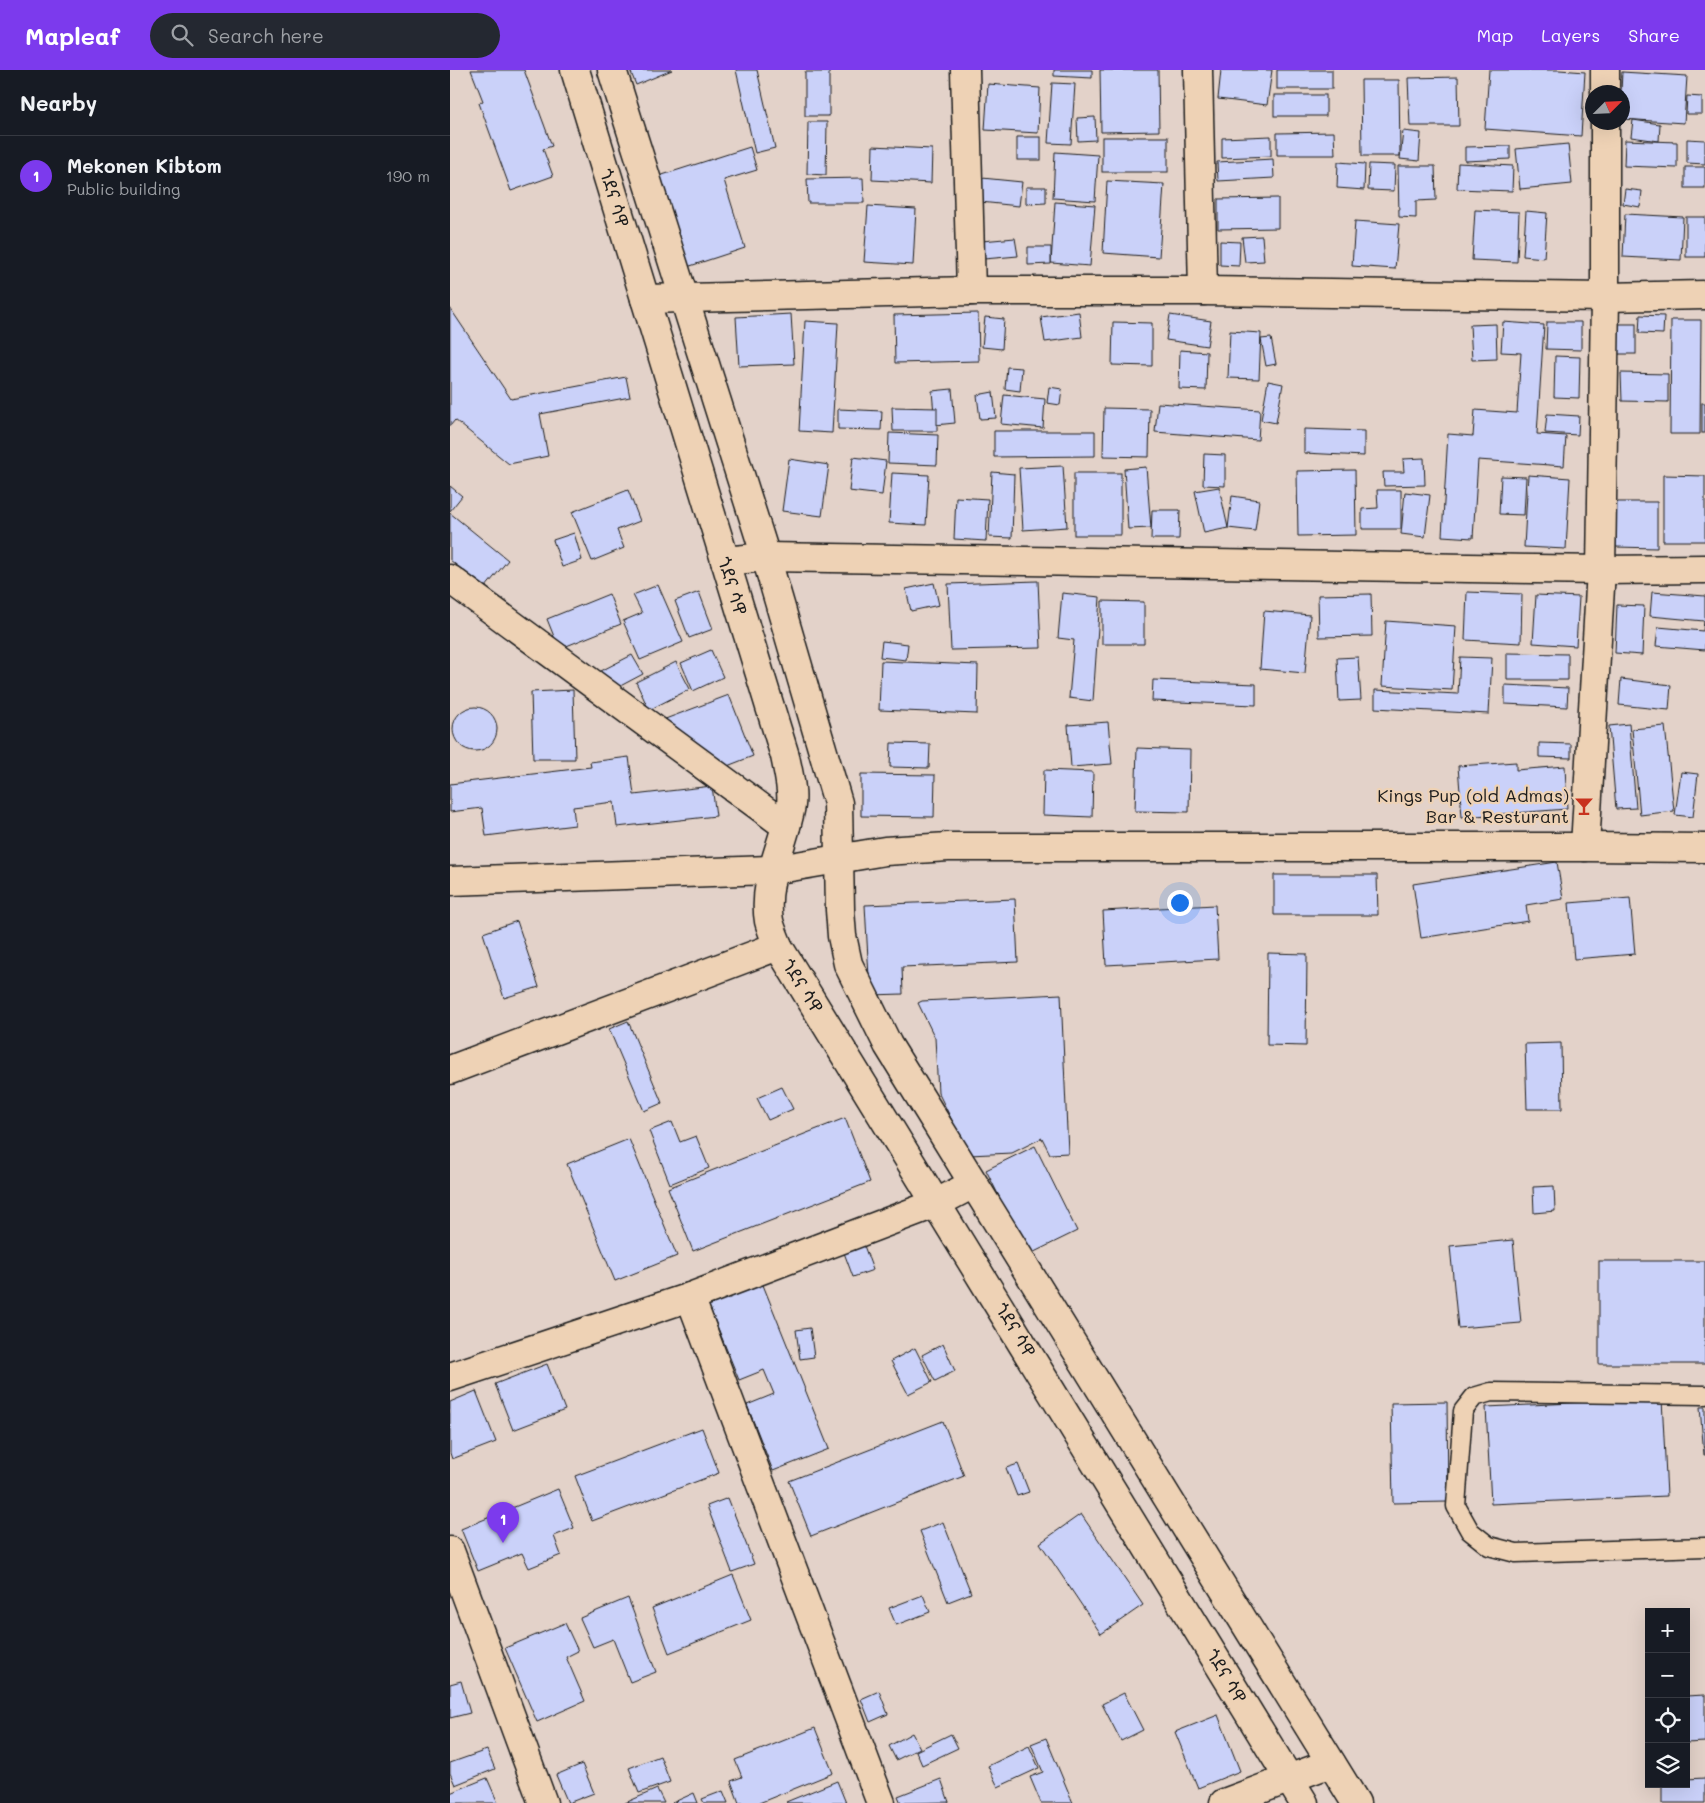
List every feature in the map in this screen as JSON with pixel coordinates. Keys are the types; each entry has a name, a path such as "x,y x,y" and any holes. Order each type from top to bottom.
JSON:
{"street":[{"name":"ጎደና ሳዋ","path":"575,70 785,756 790,780 791,803 773,870 768,900 769,921 778,946 1304,1803"},
{"name":"ጎደና ሳዋ","path":"612,70 766,557 838,803 840,918 848,964 888,1045 1356,1803"},
{"path":"965,70 971,291"},
{"path":"1198,70 1203,292"},
{"path":"1605,70 1605,85"},
{"path":"1584,847 1601,570 1605,297 1604,130"},
{"path":"644,299 971,291 1605,297 1705,295"},
{"path":"725,561 766,557 1601,570 1705,569"},
{"path":"450,580 786,826"},
{"path":"450,881 773,870 885,851 948,847 1705,848"},
{"path":"450,1070 778,946"},
{"path":"450,1377 690,1297 937,1203 973,1184"},
{"path":"690,1297 881,1803"},
{"path":"450,1552 544,1803"},
{"path":"1224,1803 1290,1780 1331,1763"}],"lane":[{"path":"1705,1395 1491,1392 1474,1398 1463,1411 1456,1506 1470,1531 1489,1546 1516,1553 1705,1547"}],"building":[{"path":"471,70 524,70 552,146 543,149 553,176 511,191 479,103 483,101"},
{"path":"630,70 672,70 636,85"},
{"path":"736,70 757,70 775,148 755,153"},
{"path":"1054,70 1092,70 1092,78 1054,76"},
{"path":"1100,70 1158,70 1159,131 1101,132"},
{"path":"1221,70 1272,70 1267,105 1218,99"},
{"path":"1277,70 1332,70 1332,89 1277,89"},
{"path":"1489,70 1585,72 1581,136 1485,129"},
{"path":"805,72 829,72 829,116 805,116"},
{"path":"1622,72 1687,76 1684,123 1630,120 1630,85 1621,85"},
{"path":"1458,77 1459,126 1410,126 1408,78"},
{"path":"1361,80 1399,80 1400,156 1362,156"},
{"path":"1052,83 1075,84 1071,144 1048,143"},
{"path":"988,84 1040,88 1038,133 985,130"},
{"path":"1274,95 1326,95 1326,116 1274,116"},
{"path":"1687,96 1702,97 1702,114 1686,114"},
{"path":"1095,117 1096,140 1078,141 1077,118"},
{"path":"1633,120 1660,124 1659,141 1631,137"},
{"path":"808,122 827,122 826,175 807,174"},
{"path":"1403,131 1421,133 1419,161 1400,159"},
{"path":"1334,132 1335,155 1277,155 1277,133"},
{"path":"1271,136 1271,156 1222,158 1222,138"},
{"path":"1017,137 1041,137 1041,160 1017,160"},
{"path":"1102,137 1168,137 1168,172 1102,172"},
{"path":"1687,139 1705,140 1705,164 1687,163"},
{"path":"1625,140 1677,142 1677,168 1624,166"},
{"path":"1568,144 1572,184 1520,189 1516,149"},
{"path":"873,146 932,149 931,183 872,180"},
{"path":"1510,146 1510,159 1465,161 1465,147"},
{"path":"750,147 757,170 724,180 745,248 684,268 656,177"},
{"path":"1055,152 1098,155 1095,201 1053,198"},
{"path":"1273,159 1274,178 1218,181 1217,162"},
{"path":"1338,162 1365,164 1364,190 1337,188"},
{"path":"1458,163 1513,166 1512,191 1457,189"},
{"path":"1369,164 1395,165 1394,191 1368,190"},
{"path":"1398,166 1435,166 1436,200 1416,201 1416,218 1399,217"},
{"path":"1685,167 1705,167 1705,188 1685,188"},
{"path":"863,178 864,203 808,203 807,179"},
{"path":"982,178 1022,182 1019,206 980,202"},
{"path":"1107,181 1164,184 1159,257 1103,253"},
{"path":"1026,187 1046,187 1046,203 1026,204"},
{"path":"1625,189 1642,191 1640,207 1623,204"},
{"path":"1278,198 1278,228 1218,229 1218,199"},
{"path":"1055,202 1095,205 1090,266 1051,263"},
{"path":"868,206 916,209 913,265 864,262"},
{"path":"1475,210 1519,212 1517,262 1472,260"},
{"path":"1526,211 1547,213 1544,258 1523,256"},
{"path":"1625,214 1683,217 1681,260 1623,257"},
{"path":"1686,217 1705,217 1705,257 1686,257"},
{"path":"1355,221 1399,224 1395,269 1352,266"},
{"path":"1262,236 1264,261 1245,262 1242,237"},
{"path":"1015,238 1018,256 984,259 982,241"},
{"path":"1220,241 1240,242 1239,266 1220,265"},
{"path":"1028,247 1051,247 1051,264 1028,265"},
{"path":"450,308 511,399 626,377 630,397 540,414 548,456 509,464 455,420 450,426"},
{"path":"1079,312 1082,337 1045,342 1041,317"},
{"path":"978,313 979,361 895,363 894,315"},
{"path":"791,314 794,364 739,366 736,317"},
{"path":"1170,315 1211,321 1207,346 1166,340"},
{"path":"1640,315 1664,316 1663,334 1639,333"},
{"path":"985,317 1004,319 1002,349 982,347"},
{"path":"1671,320 1701,320 1700,434 1670,434"},
{"path":"805,321 838,323 832,433 799,431"},
{"path":"1113,322 1152,323 1152,366 1112,365"},
{"path":"1503,322 1544,325 1537,434 1566,436 1564,466 1478,460 1473,538 1442,536 1448,434 1473,436 1475,410 1517,413 1521,353 1501,352"},
{"path":"1547,322 1581,322 1581,350 1546,349"},
{"path":"1496,324 1497,359 1472,360 1470,325"},
{"path":"1618,324 1636,324 1636,354 1618,354"},
{"path":"1230,331 1261,333 1259,379 1228,378"},
{"path":"1271,338 1276,364 1266,366 1261,339"},
{"path":"1180,350 1207,352 1206,390 1179,389"},
{"path":"1555,356 1580,357 1579,398 1554,397"},
{"path":"1007,367 1022,368 1020,391 1005,389"},
{"path":"1621,373 1668,374 1668,402 1622,401"},
{"path":"1268,381 1283,384 1276,423 1261,420"},
{"path":"1049,387 1062,389 1060,405 1047,403"},
{"path":"952,389 955,423 935,425 932,391"},
{"path":"993,392 996,418 980,419 977,395"},
{"path":"1004,395 1045,399 1043,428 1001,424"},
{"path":"1158,403 1260,410 1258,440 1155,432"},
{"path":"1702,403 1705,403 1705,433 1702,433"},
{"path":"892,407 937,408 937,431 893,431"},
{"path":"1104,408 1150,409 1149,457 1103,456"},
{"path":"838,409 882,411 881,430 838,429"},
{"path":"1547,414 1579,416 1578,435 1545,433"},
{"path":"1304,429 1364,431 1364,456 1304,453"},
{"path":"994,431 1095,431 1095,456 994,457"},
{"path":"889,433 938,435 937,465 888,463"},
{"path":"1204,454 1225,455 1225,486 1203,485"},
{"path":"853,457 886,461 882,495 849,491"},
{"path":"1424,458 1425,485 1384,486 1383,472 1404,472 1403,459"},
{"path":"789,459 829,465 822,516 782,511"},
{"path":"1063,466 1067,527 1023,530 1019,468"},
{"path":"1146,467 1151,528 1128,529 1124,469"},
{"path":"1355,470 1356,535 1298,536 1297,471"},
{"path":"992,472 1014,474 1012,538 989,537"},
{"path":"892,473 929,475 926,525 889,523"},
{"path":"1074,473 1121,473 1121,535 1074,535"},
{"path":"1528,475 1570,478 1566,549 1524,547"},
{"path":"1663,475 1705,476 1705,541 1663,541"},
{"path":"1501,476 1526,477 1524,515 1499,514"},
{"path":"450,486 462,496 450,511"},
{"path":"1219,487 1228,528 1204,533 1195,491"},
{"path":"628,490 640,521 617,530 624,548 592,561 572,512"},
{"path":"1377,490 1401,490 1401,529 1362,529 1362,509 1378,508"},
{"path":"1405,492 1430,495 1425,537 1401,534"},
{"path":"1232,496 1259,500 1255,531 1228,528"},
{"path":"956,497 988,499 986,541 954,539"},
{"path":"1616,502 1657,502 1657,548 1616,547"},
{"path":"1152,510 1180,510 1179,539 1151,539"},
{"path":"450,513 508,560 485,588 450,560"},
{"path":"574,533 582,560 562,567 553,540"},
{"path":"1038,581 1041,648 951,650 948,584"},
{"path":"934,583 939,605 911,611 906,589"},
{"path":"658,585 683,642 640,660 623,621 642,613 633,595"},
{"path":"699,592 713,629 689,638 675,601"},
{"path":"1467,592 1522,594 1521,643 1465,640"},
{"path":"1652,592 1705,596 1705,650 1656,646 1658,627 1703,631 1704,621 1650,616"},
{"path":"1062,593 1100,597 1093,701 1069,698 1074,640 1058,638"},
{"path":"609,594 621,624 559,649 547,619"},
{"path":"1371,594 1372,636 1319,637 1318,595"},
{"path":"1536,595 1579,597 1576,646 1533,643"},
{"path":"1102,601 1144,602 1144,644 1102,644"},
{"path":"1617,605 1644,606 1642,655 1615,653"},
{"path":"1264,611 1310,615 1305,673 1260,669"},
{"path":"1386,621 1456,626 1452,690 1382,686"},
{"path":"882,641 908,644 906,660 880,657"},
{"path":"711,650 723,677 693,691 681,663"},
{"path":"1507,653 1568,654 1568,680 1507,680"},
{"path":"632,655 643,674 609,692 599,672"},
{"path":"1358,657 1361,700 1339,701 1337,658"},
{"path":"1460,657 1492,658 1489,714 1375,708 1375,690 1458,694"},
{"path":"881,661 978,665 977,714 879,710"},
{"path":"676,662 690,689 649,710 636,682"},
{"path":"1621,679 1671,685 1669,710 1619,705"},
{"path":"1153,680 1256,684 1256,705 1152,701"},
{"path":"1505,685 1568,688 1567,707 1505,704"},
{"path":"573,690 575,759 533,759 531,692"},
{"path":"729,695 753,756 717,770 660,721"},
{"path":"475,707 487,711 493,717 497,729 493,741 487,747 475,751 463,747 457,741 453,729 457,717 463,711"},
{"path":"1108,722 1112,764 1071,767 1068,725"},
{"path":"1629,724 1636,808 1616,809 1609,726"},
{"path":"1665,726 1674,811 1640,815 1632,729"},
{"path":"891,743 930,744 929,768 890,767"},
{"path":"1539,743 1571,744 1571,758 1539,757"},
{"path":"1137,748 1190,750 1189,812 1135,811"},
{"path":"629,757 634,795 712,786 716,816 617,827 614,802 573,807 575,825 486,836 482,808 450,812 450,784 591,767 590,762"},
{"path":"1516,762 1516,770 1565,766 1567,809 1462,817 1458,766"},
{"path":"1044,770 1093,772 1092,817 1043,815"},
{"path":"1681,772 1698,774 1693,817 1675,815"},
{"path":"861,774 935,775 934,817 861,816"},
{"path":"1557,862 1563,899 1526,905 1528,921 1421,938 1413,884"},
{"path":"1274,875 1377,875 1378,915 1274,915"},
{"path":"1630,898 1635,954 1574,959 1569,903"},
{"path":"1015,899 1018,962 902,967 903,994 870,995 865,905"},
{"path":"1215,905 1218,959 1106,965 1103,911"},
{"path":"517,921 539,987 504,998 483,933"},
{"path":"1268,953 1307,954 1306,1046 1267,1045"},
{"path":"1061,994 1068,1153 1050,1154 1042,1138 1012,1153 969,1155 938,1092 935,1038 918,1003 922,1001"},
{"path":"628,1021 662,1103 644,1111 609,1029"},
{"path":"1561,1043 1562,1109 1527,1109 1525,1044"},
{"path":"782,1087 793,1109 768,1120 757,1098"},
{"path":"845,1118 870,1182 693,1251 668,1188"},
{"path":"672,1122 680,1142 696,1136 709,1168 670,1184 649,1131"},
{"path":"629,1139 677,1256 615,1281 567,1164"},
{"path":"1035,1146 1077,1231 1028,1255 986,1170"},
{"path":"1554,1186 1555,1211 1534,1213 1533,1187"},
{"path":"1513,1240 1521,1323 1458,1328 1450,1246"},
{"path":"863,1243 873,1270 853,1277 843,1250"},
{"path":"1599,1261 1705,1261 1705,1364 1599,1364"},
{"path":"759,1275 829,1449 773,1471 747,1405 774,1394 764,1370 739,1380 705,1296"},
{"path":"810,1328 814,1357 800,1359 796,1330"},
{"path":"943,1344 955,1371 935,1381 922,1355"},
{"path":"915,1348 932,1382 908,1394 891,1361"},
{"path":"547,1364 565,1410 513,1430 495,1384"},
{"path":"476,1391 496,1442 452,1459 450,1453 450,1402"},
{"path":"1662,1399 1667,1496 1491,1504 1486,1407"},
{"path":"1447,1402 1448,1502 1393,1503 1391,1403"},
{"path":"1700,1407 1705,1407 1705,1455 1704,1455"},
{"path":"943,1421 964,1476 811,1536 789,1481"},
{"path":"702,1428 719,1473 592,1521 575,1476"},
{"path":"1018,1464 1029,1492 1017,1496 1006,1468"},
{"path":"558,1489 574,1528 554,1536 561,1555 529,1568 522,1553 478,1571 461,1529"},
{"path":"728,1498 754,1564 732,1572 707,1506"},
{"path":"1081,1514 1143,1605 1101,1634 1040,1543"},
{"path":"943,1522 971,1593 948,1602 920,1531"},
{"path":"733,1575 751,1620 669,1653 652,1608"},
{"path":"923,1595 930,1612 896,1625 889,1608"},
{"path":"628,1598 656,1672 630,1682 613,1639 593,1647 580,1618"},
{"path":"565,1623 578,1651 566,1657 585,1701 537,1722 505,1648"},
{"path":"461,1681 470,1713 450,1718 450,1684"},
{"path":"879,1691 888,1714 870,1722 861,1699"},
{"path":"1124,1693 1143,1730 1121,1741 1102,1704"},
{"path":"1705,1695 1705,1742 1690,1743 1690,1696"},
{"path":"1218,1715 1240,1771 1198,1788 1175,1732"},
{"path":"815,1728 833,1773 759,1803 739,1803 731,1781 742,1777 735,1760"},
{"path":"912,1733 920,1748 896,1760 889,1746"},
{"path":"951,1734 958,1748 922,1765 916,1751"},
{"path":"1046,1738 1073,1803 1041,1803 1030,1777 1043,1772 1031,1744"},
{"path":"1029,1746 1039,1768 998,1787 988,1766"},
{"path":"487,1750 495,1769 455,1785 450,1773 450,1763"},
{"path":"660,1756 670,1782 639,1793 629,1768"},
{"path":"582,1764 594,1793 568,1803 556,1775"},
{"path":"487,1778 498,1803 450,1803 450,1793"},
{"path":"1705,1778 1705,1803 1662,1803 1662,1788 1690,1788 1690,1779"},
{"path":"941,1779 949,1802 901,1803 898,1796"},
{"path":"837,1781 846,1803 786,1802"},
{"path":"657,1789 664,1803 625,1803"},
{"path":"723,1791 728,1803 704,1803 702,1799"},
{"path":"694,1793 698,1803 672,1803"}],"place":[{"name":"Kings Pup (old Admas) Bar & Resturant","path":"1584,806"},
{"name":"Mekonen Kibtom","path":"503,1543"}]}
